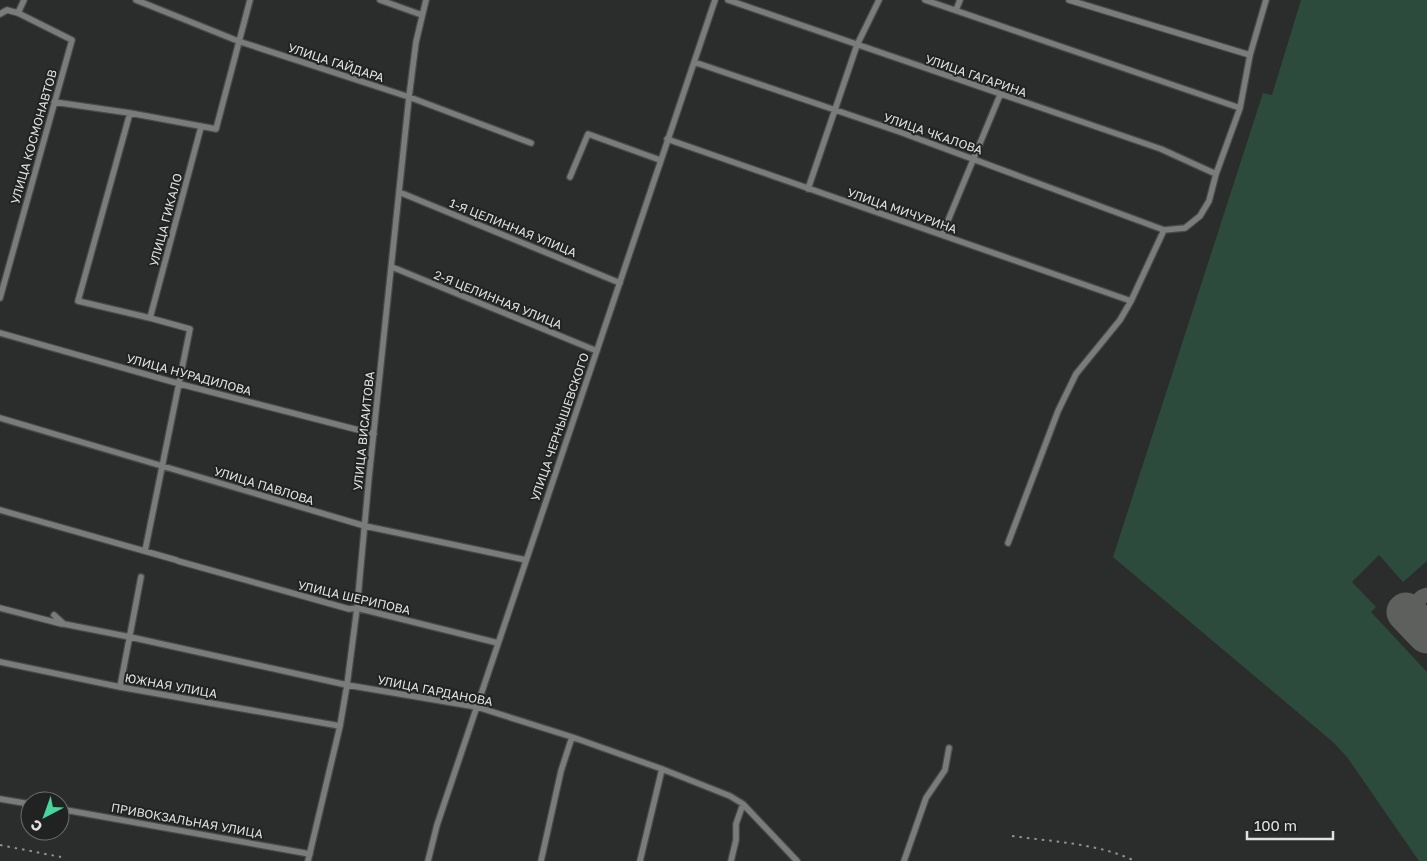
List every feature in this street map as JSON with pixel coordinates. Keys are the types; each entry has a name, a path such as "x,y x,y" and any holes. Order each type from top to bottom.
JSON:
{"street":[{"path":"0,14 6,10 18,13 24,0"},
{"name":"УЛИЦА ГАЙДАРА","path":"136,0 238,41 409,97 531,143"},
{"path":"54,102 130,113 216,129 250,0"},
{"path":"380,0 422,15"},
{"name":"УЛИЦА ВИСАИТОВА","path":"308,861 340,726 347,685 357,608 409,97 416,42 426,0"},
{"name":"УЛИЦА ЧЕРНЫШЕВСКОГО","path":"428,861 437,825 476,707 715,0"},
{"name":"УЛИЦА ГАГАРИНА","path":"728,0 1161,149 1216,174"},
{"path":"808,189 857,45 879,0"},
{"path":"925,0 1240,108"},
{"path":"956,10 960,0"},
{"path":"1069,0 1250,55"},
{"path":"1008,543 1058,411 1076,374 1120,320 1131,301 1164,230 1185,228 1200,216 1209,201 1216,174 1240,108 1250,55 1266,0"},
{"name":"УЛИЦА КОСМОНАВТОВ","path":"0,298 72,40 18,13"},
{"name":"УЛИЦА ЧКАЛОВА","path":"694,62 973,158 1164,230"},
{"path":"942,235 1000,95"},
{"path":"130,113 78,302 190,329 146,551"},
{"name":"УЛИЦА ГИКАЛО","path":"150,318 201,127"},
{"path":"570,176 588,134 660,160"},
{"name":"УЛИЦА МИЧУРИНА","path":"667,139 1131,301"},
{"name":"1-Я ЦЕЛИННАЯ УЛИЦА","path":"399,192 620,283"},
{"name":"2-Я ЦЕЛИННАЯ УЛИЦА","path":"392,267 597,351"},
{"name":"УЛИЦА НУРАДИЛОВА","path":"0,333 180,384 374,434"},
{"name":"УЛИЦА ПАВЛОВА","path":"0,418 365,526 526,560"},
{"name":"УЛИЦА ШЕРИПОВА","path":"0,510 349,609 357,608 498,643"},
{"path":"120,687 141,577"},
{"name":"УЛИЦА ГАРДАНОВА","path":"0,608 64,624 347,685 476,707 572,737 662,768 730,796 743,804 797,861"},
{"path":"54,615 64,624"},
{"name":"ЮЖНАЯ УЛИЦА","path":"0,662 120,687 340,726"},
{"path":"541,861 561,771 572,737"},
{"path":"904,861 926,798 945,770 949,748"},
{"path":"640,861 662,768"},
{"path":"0,799 20,802"},
{"path":"730,861 736,840 736,824 743,804"},
{"name":"ПРИВОКЗАЛЬНАЯ УЛИЦА","path":"70,811 310,854"}],"green space":[{"path":"1301,0 1427,0 1427,561 1403,582 1379,555 1352,582 1376,607 1371,612 1427,672 1427,861 1419,861 1347,757 1333,742 1113,557 1263,93 1272,95"}],"taxiway":[{"path":"1406,612 1422,597 1427,595"}],"runway":[{"path":"1406,612 1427,634"}],"railway":[{"path":"1012,836 1106,850 1135,861"},
{"path":"0,845 61,857"}]}
